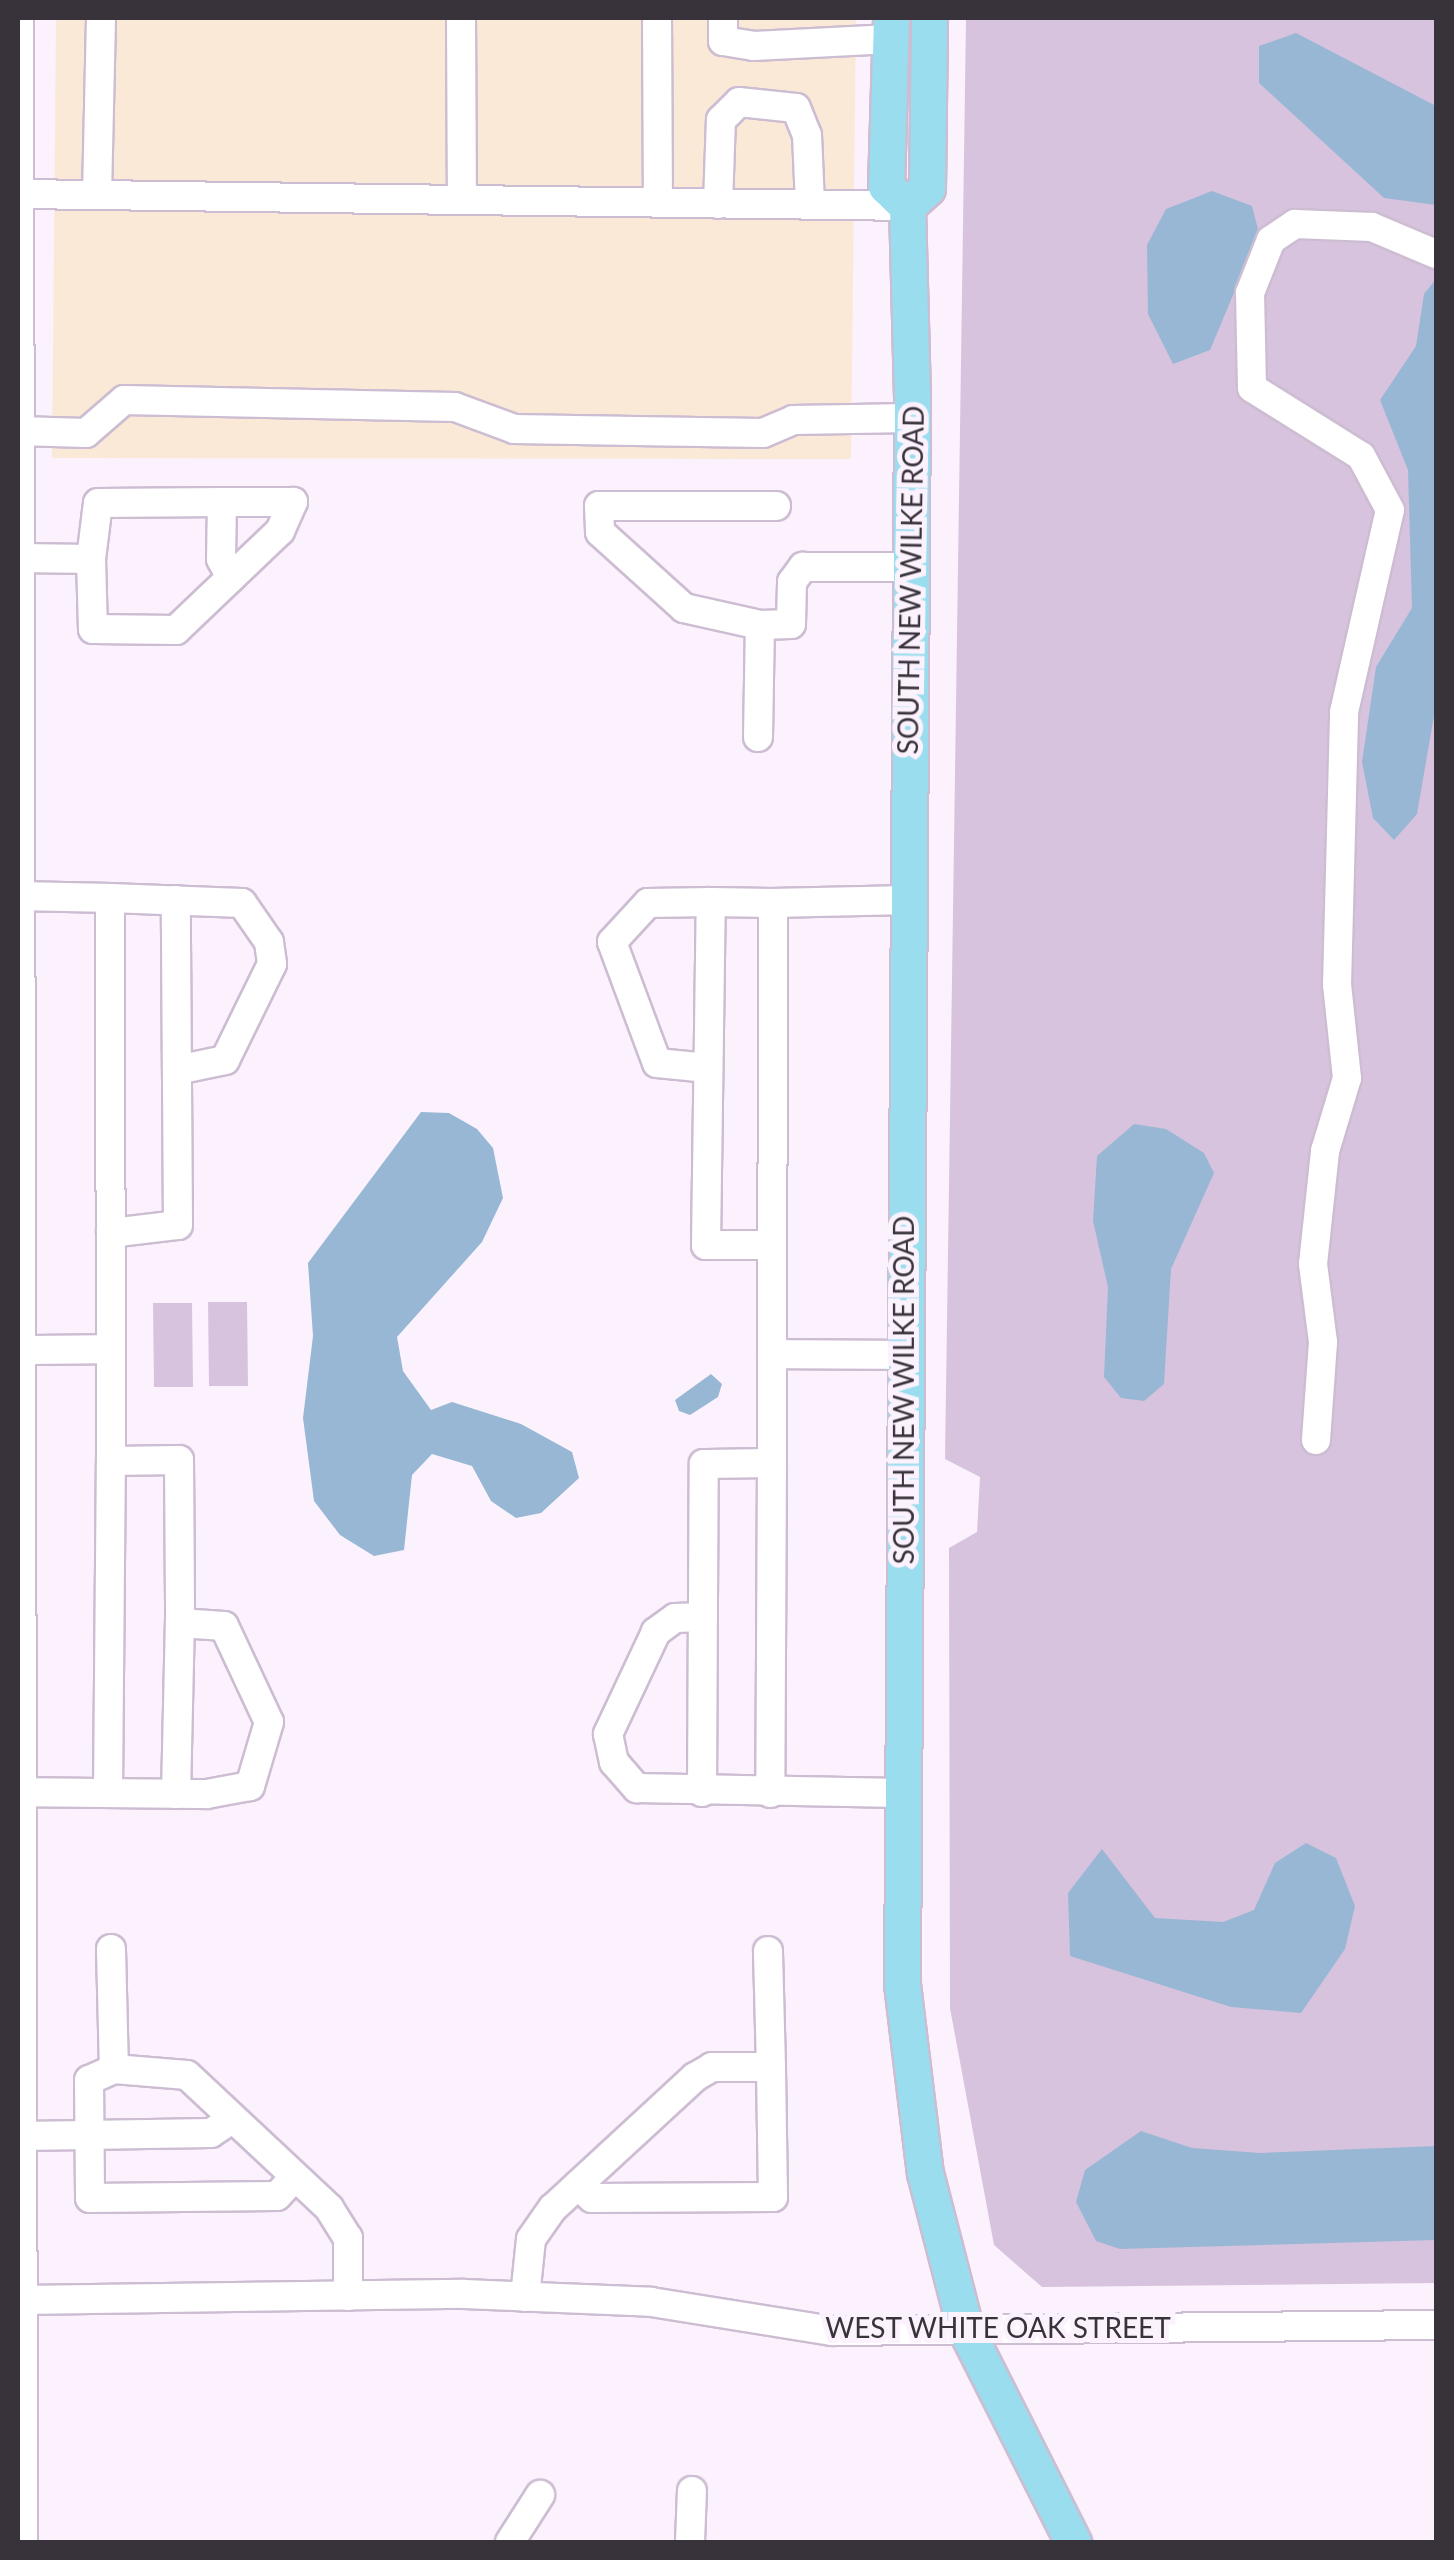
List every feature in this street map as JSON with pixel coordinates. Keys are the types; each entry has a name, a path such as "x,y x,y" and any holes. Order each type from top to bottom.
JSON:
{"main road":[{"name":"SOUTH NEW WILKE ROAD","path":"907,206 927,188 929,18"},
{"name":"SOUTH NEW WILKE ROAD","path":"891,28 886,186 907,206 911,418 900,1793 910,2070 965,2328 1073,2542"}],"street":[{"path":"19,18 22,2542"},
{"path":"97,195 101,18"},
{"path":"461,18 462,200"},
{"path":"657,18 658,203"},
{"path":"723,18 723,41 817,30 891,28"},
{"path":"718,204 721,120 739,102 796,108 807,135 810,205"},
{"path":"19,194 907,206"},
{"path":"1316,1440 1323,1342 1313,1264 1325,1150 1347,1078 1337,985 1344,712 1390,510 1382,481 1356,450 1255,392 1243,312 1257,269 1286,226 1372,228 1436,254"},
{"path":"20,430 86,433 124,400 456,407 514,430 763,433 793,420 911,418"},
{"path":"222,502 221,559 231,578"},
{"path":"222,502 293,502 293,518 176,630 93,629 91,559 98,503 222,502"},
{"path":"776,506 599,506 600,532 684,608 760,625 790,624 792,582 803,567 910,568"},
{"path":"20,558 91,559"},
{"path":"758,737 760,625"},
{"path":"20,896 242,903 258,918 272,964 225,1060 177,1070"},
{"path":"108,1793 112,1461 110,898"},
{"path":"111,1232 178,1225 176,900"},
{"path":"708,1068 657,1063 612,942 648,903 906,900"},
{"path":"711,902 706,1245 772,1245"},
{"path":"770,1792 773,903"},
{"path":"21,1350 111,1349"},
{"path":"772,1354 902,1355"},
{"path":"112,1461 179,1460 176,1794"},
{"path":"702,1792 704,1464 772,1463"},
{"path":"703,1617 675,1618 656,1632 608,1734 614,1762 636,1788 900,1793"},
{"path":"22,1792 176,1794 250,1786 269,1722 224,1626 180,1623"},
{"path":"110,1949 114,2069"},
{"path":"578,2186 592,2198 773,2197 768,1950"},
{"path":"525,2297 531,2239 578,2186 695,2077 771,2066"},
{"path":"295,2177 277,2196 90,2198 89,2080 114,2069 187,2075 295,2177 348,2238 348,2296"},
{"path":"22,2136 210,2132 232,2119"},
{"name":"WEST WHITE OAK STREET","path":"22,2300 525,2297 651,2302 832,2330 1436,2325"},
{"path":"690,2542 692,2491"},
{"path":"510,2542 540,2495"}],"shaded area":[{"path":"56,18 856,18 851,459 52,458"},
{"path":"966,18 1436,18 1436,2283 1042,2287 994,2245 950,2008 949,1548 977,1532 980,1477 945,1459"},
{"path":"208,1302 247,1302 248,1386 209,1386"},
{"path":"153,1303 192,1303 193,1387 154,1387"}],"water":[{"path":"1296,33 1436,106 1436,205 1384,198 1259,83 1259,46"},
{"path":"1212,191 1252,206 1259,233 1210,350 1173,364 1148,314 1147,245 1166,209"},
{"path":"1436,279 1436,704 1417,814 1394,840 1373,818 1362,762 1376,667 1412,608 1408,470 1380,400 1416,346 1424,294"},
{"path":"421,1112 449,1113 477,1129 493,1148 503,1198 482,1242 397,1337 403,1371 431,1410 452,1402 521,1424 572,1452 579,1478 541,1513 516,1518 491,1501 472,1466 432,1454 412,1475 404,1550 374,1556 340,1535 314,1501 303,1418 313,1336 308,1263"},
{"path":"1134,1124 1166,1129 1204,1153 1214,1173 1171,1269 1164,1384 1144,1401 1121,1398 1104,1377 1108,1287 1093,1221 1097,1156"},
{"path":"711,1374 722,1384 718,1397 690,1415 679,1411 675,1400"},
{"path":"1306,1843 1336,1858 1355,1906 1345,1949 1301,2013 1231,2007 1070,1956 1068,1893 1102,1849 1155,1918 1223,1922 1254,1910 1275,1863"},
{"path":"1141,2131 1192,2148 1260,2153 1436,2146 1436,2240 1120,2249 1096,2241 1076,2202 1085,2170"}]}
